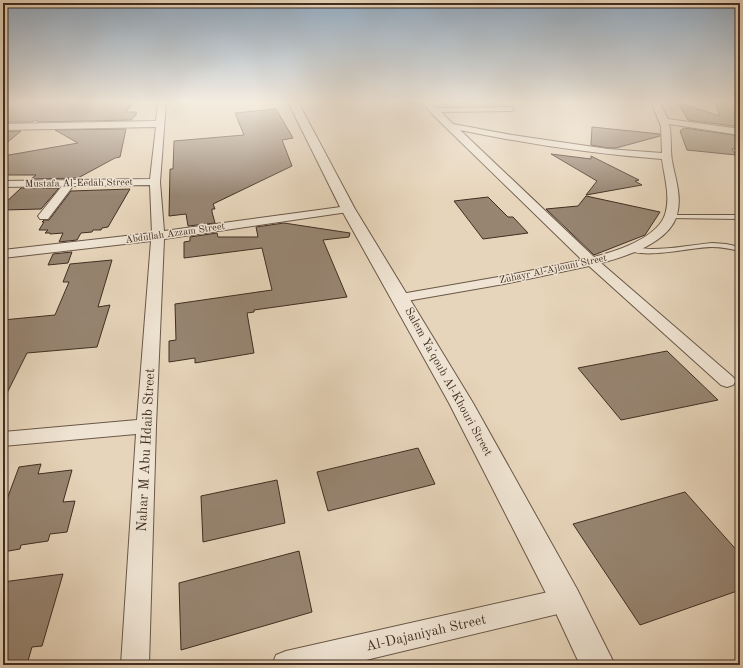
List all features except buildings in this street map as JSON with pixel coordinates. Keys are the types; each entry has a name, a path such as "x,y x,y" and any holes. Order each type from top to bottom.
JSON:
{"street":[{"name":"Nahar M Abu Hdaib Street","path":"135,665 146,426 158,236 155,182 158,133"},
{"name":"Salem Ya'qoub Al-Khouri Street","path":"309,133 348,209 461,403 566,600 598,665"},
{"path":"457,133 592,262 727,381"},
{"path":"486,133 608,152 666,156"},
{"path":"666,133 666,156 672,199 671,217"},
{"name":"Mustafa Al-Eedah Street","path":"3,184 155,182"},
{"path":"44,216 70,183"},
{"name":"Abdullah Azzam Street","path":"8,254 158,236 348,209"},
{"name":"Zuhayr Al-Ajlouni Street","path":"401,298 499,281 592,262 630,249 656,235 667,225 671,217"},
{"path":"3,268 8,254"},
{"path":"3,439 146,426"},
{"name":"Al-Dajaniyah Street","path":"286,665 566,600"}],"lane":[{"path":"671,217 740,217"},
{"path":"630,249 652,252 710,244 740,249"}]}
